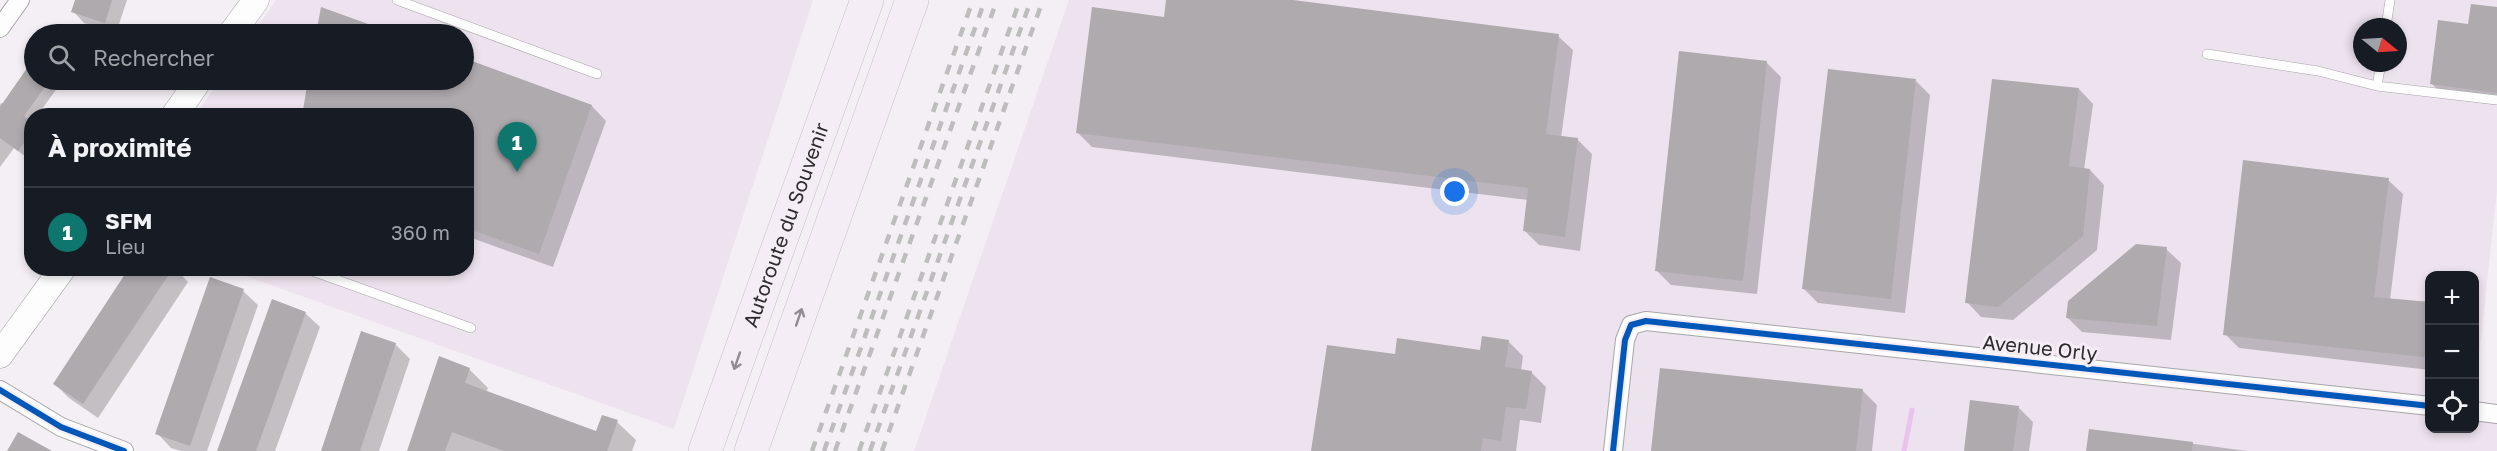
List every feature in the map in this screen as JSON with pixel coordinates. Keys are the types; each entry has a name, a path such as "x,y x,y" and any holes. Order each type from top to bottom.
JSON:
{"highway":[{"path":"819,128 848,0"},
{"name":"Autoroute du Souvenir","path":"705,451 819,128 867,0"},
{"path":"751,451 912,0"},
{"path":"849,173 928,0"}],"main road":[{"path":"238,24 256,0"},
{"path":"180,108 192,90"},
{"path":"0,356 57,276"}],"street":[{"path":"0,28 20,0"},
{"name":"Avenue Orly","path":"1613,451 1625,340 1631,325 1646,321 2425,405"},
{"path":"0,390 61,427 124,451"},
{"path":"2479,412 2497,414"}],"lane":[{"path":"397,0 462,24"},
{"path":"2387,18 2390,0"},
{"path":"474,28 597,74"},
{"path":"2207,54 2318,71 2377,86 2497,100"},
{"path":"2377,86 2379,72"},
{"path":"326,276 471,328"}],"shaded area":[{"path":"276,0 813,0 674,429 246,276 474,276 474,108 201,108 213,90 474,90 474,24 259,24"},
{"path":"1069,0 2497,0 2497,191 2479,356 2479,271 2425,271 2425,433 2479,433 2479,403 2497,405 2497,451 914,451"}],"building":[{"path":"75,0 112,0 105,23 71,12"},
{"path":"1166,0 1293,0 1559,34 1546,134 1578,138 1565,237 1523,231 1528,188 1076,133 1092,7 1164,17"},
{"path":"2471,4 2497,7 2497,93 2430,84 2438,20 2468,24"},
{"path":"321,7 368,24 318,24"},
{"path":"1679,51 1767,61 1743,281 1655,271"},
{"path":"474,62 592,105 539,254 474,231 474,108 303,108 306,90 474,90"},
{"path":"1828,69 1916,79 1891,299 1802,289"},
{"path":"24,72 24,90 43,90 30,108 24,108 24,143 18,151 0,138 0,107"},
{"path":"1992,79 2079,88 2069,166 2090,169 2083,236 1998,307 1965,303"},
{"path":"2243,160 2389,178 2374,297 2425,302 2425,355 2423,357 2223,335"},
{"path":"2136,244 2167,247 2157,326 2066,318 2068,301"},
{"path":"124,276 168,276 83,404 53,384"},
{"path":"210,277 244,289 190,446 155,434"},
{"path":"272,299 306,312 256,451 217,451"},
{"path":"361,331 396,343 360,451 321,451"},
{"path":"1482,336 1509,340 1505,367 1532,371 1526,409 1506,407 1501,441 1483,438 1481,451 1311,451 1327,345 1395,354 1397,338 1480,350"},
{"path":"439,356 470,368 465,383 596,431 602,415 618,420 607,451 504,451 452,432 445,451 407,451"},
{"path":"1660,368 1863,389 1856,451 1651,451"},
{"path":"1970,400 2019,406 2013,451 1964,451"},
{"path":"2089,429 2193,442 2192,451 2086,451"},
{"path":"18,432 52,451 7,451"}],"waterway":[{"path":"1904,451 1912,410"}],"railway":[{"path":"812,451 973,0"},
{"path":"824,451 985,0"},
{"path":"835,451 997,0"},
{"path":"859,451 1020,0"},
{"path":"870,451 1031,0"},
{"path":"882,451 1043,0"}],"cycle path":[{"path":"1613,451 1625,340 1631,325 1646,321 2425,405"},
{"path":"0,390 61,427 124,451"}],"place":[{"name":"SFM","path":"517,172"}]}
